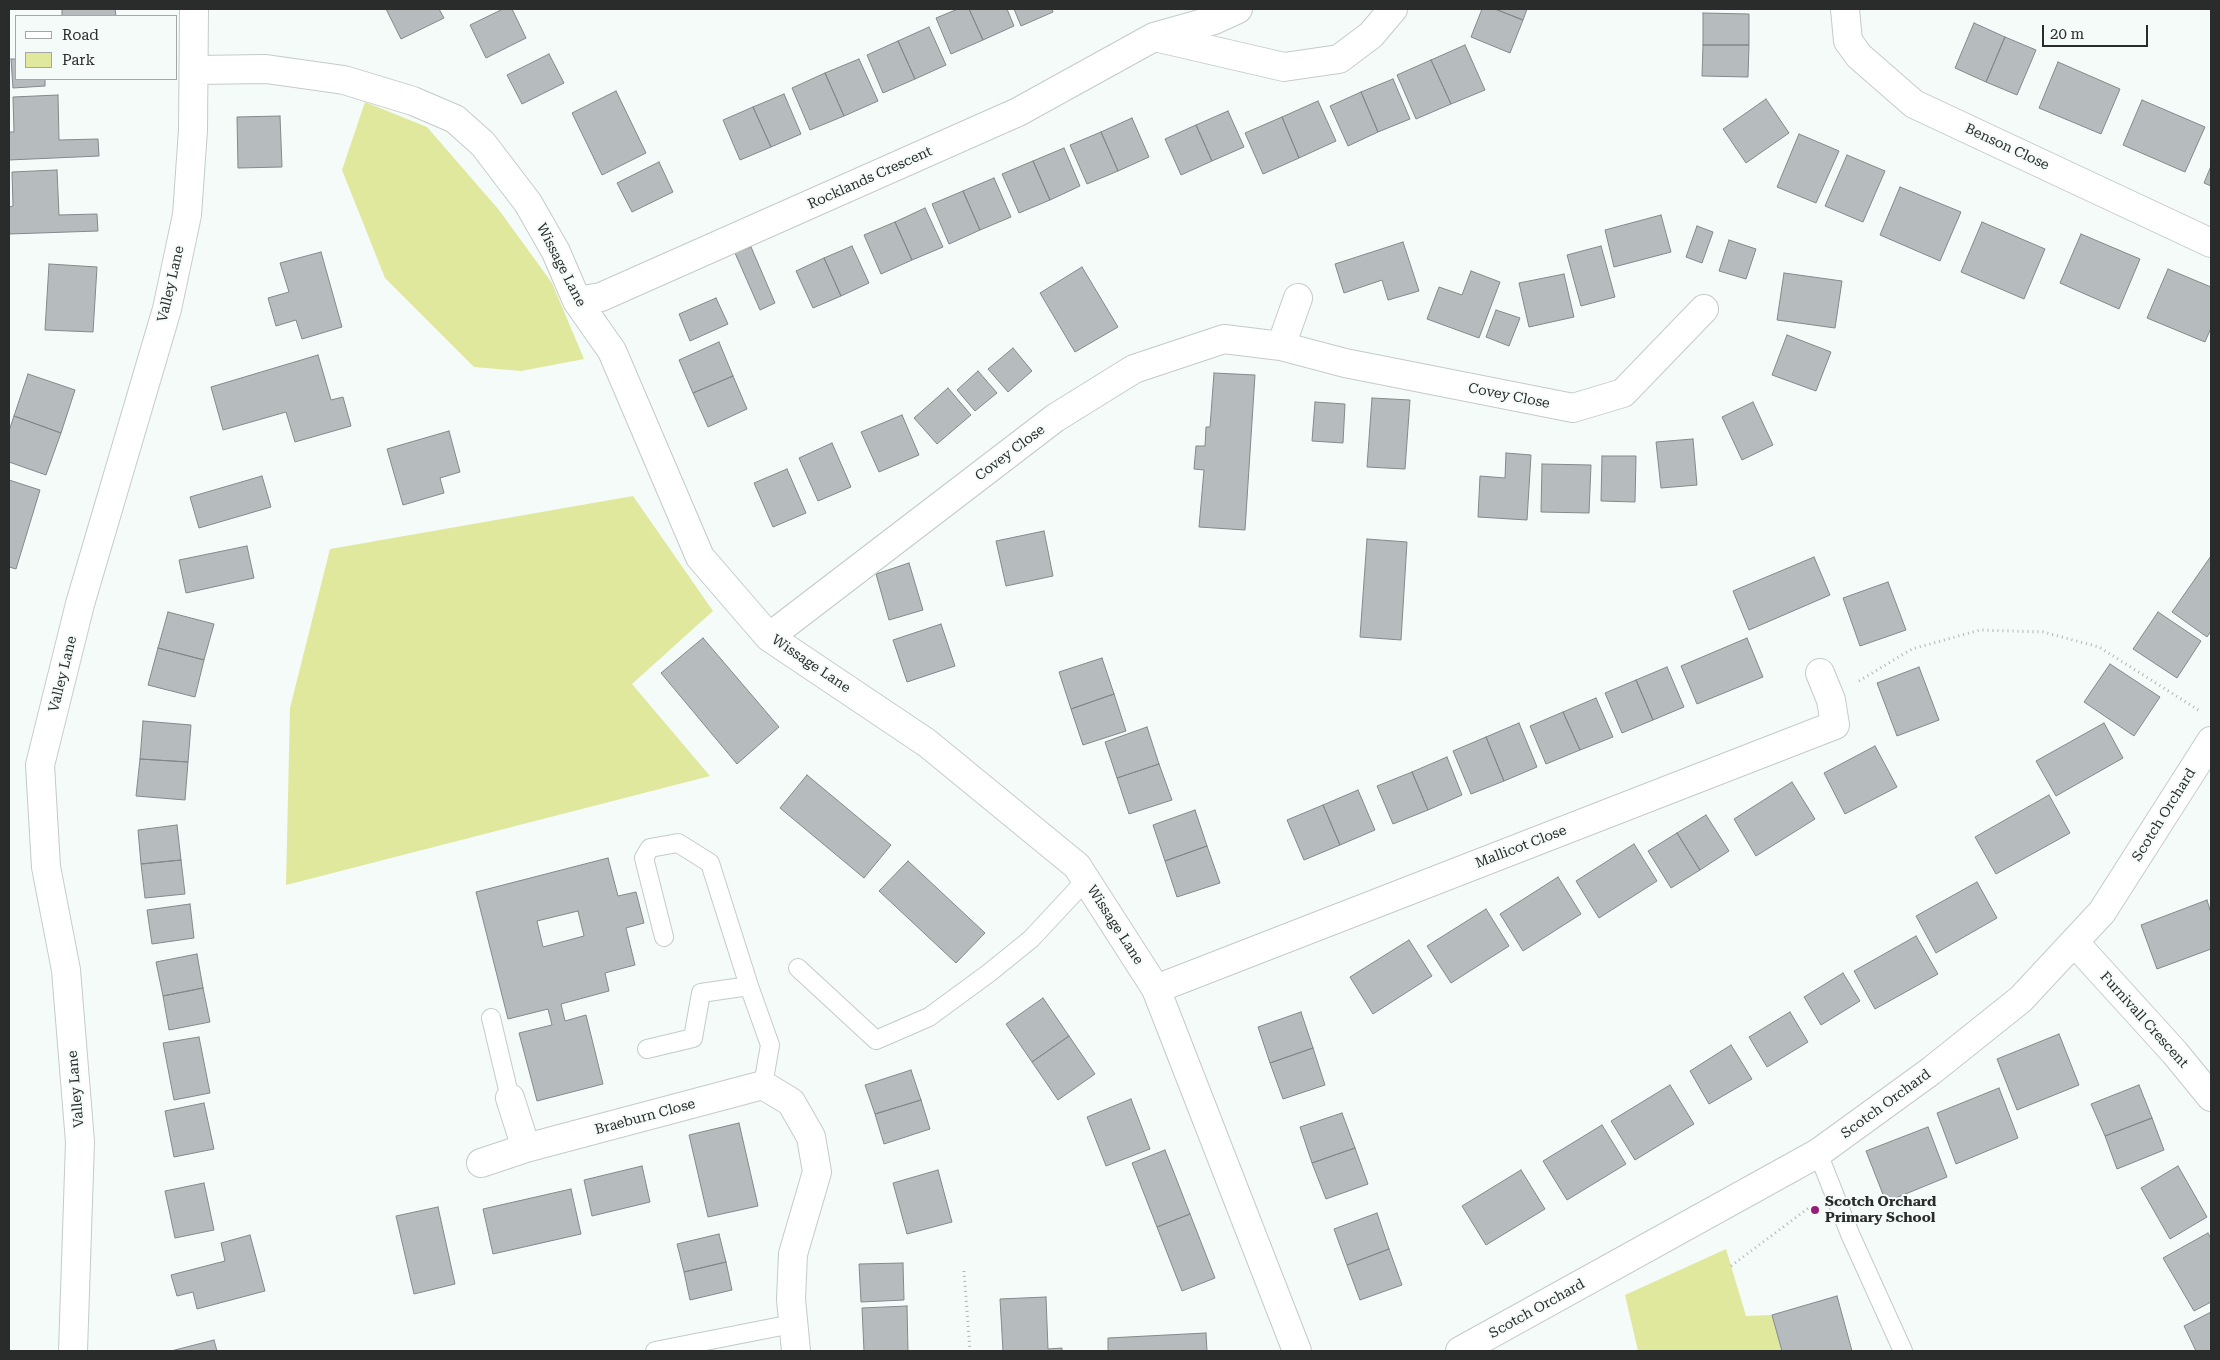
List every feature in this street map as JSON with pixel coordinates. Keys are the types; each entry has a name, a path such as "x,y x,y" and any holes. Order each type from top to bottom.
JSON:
{"street":[{"name":"Valley Lane","path":"73,1351 80,1142 66,970 46,867 40,765 80,604 167,308 187,215 195,70 194,9"},
{"name":"Rocklands Crescent","path":"578,301 601,297 1018,112 1154,37 1214,20 1238,9"},
{"path":"1154,37 1284,67 1339,59 1372,35 1394,9"},
{"name":"Benson Close","path":"1845,9 1848,41 1859,56 1914,104 2211,242"},
{"name":"Wissage Lane","path":"195,70 266,69 344,80 413,101 455,119 483,144 528,203 556,252 578,301 612,352 700,557 770,637 927,743 1077,866 1156,989 1297,1351"},
{"path":"1281,346 1298,298"},
{"name":"Covey Close","path":"770,637 1055,418 1134,369 1224,339 1281,346 1345,363 1572,408 1623,393 1704,309"},
{"name":"Mallicot Close","path":"1156,989 1836,725 1831,700 1820,673"},
{"name":"Scotch Orchard","path":"1460,1351 1818,1153 1931,1071 2021,999 2102,912 2211,741"},
{"name":"Furnivall Crescent","path":"2075,943 2175,1053 2211,1097"},
{"path":"763,1085 791,1102 811,1136 818,1172 793,1254 792,1324 796,1351"},
{"name":"Braeburn Close","path":"482,1163 526,1148 763,1085"},
{"path":"510,1098 526,1148"}],"lane":[{"path":"664,937 644,858 650,848 678,843 710,863 770,1045 763,1085"},
{"path":"798,968 876,1040 929,1017 990,974 1031,939 1086,880"},
{"path":"647,1049 692,1038 701,993 750,986"},
{"path":"491,1018 510,1098"},
{"path":"1818,1153 1903,1351"},
{"path":"655,1351 792,1324"}],"path":[{"path":"1831,700 1912,649 1980,630 2043,632 2099,647 2203,713"},
{"path":"1730,1266 1833,1191"},
{"path":"964,1271 970,1351"}],"green space":[{"path":"365,102 427,127 499,210 552,283 584,359 521,371 474,367 385,278 342,170"},
{"path":"633,496 713,611 632,684 710,776 286,885 290,708 330,549"},
{"path":"1726,1249 1746,1316 1772,1315 1782,1351 1638,1351 1625,1295"}],"building":[{"path":"62,9 115,9 116,15 62,15"},
{"path":"386,9 439,9 444,18 401,39"},
{"path":"503,9 512,9 526,38 486,58 470,25"},
{"path":"958,9 969,9 983,40 951,54 936,18"},
{"path":"969,9 1007,9 1014,26 983,40"},
{"path":"1014,9 1052,9 1053,12 1021,26"},
{"path":"1482,9 1495,9 1523,20 1510,53 1471,37"},
{"path":"1495,9 1527,9 1523,20"},
{"path":"1703,13 1749,14 1749,45 1703,45"},
{"path":"1974,23 2005,37 1986,82 1955,68"},
{"path":"929,27 946,65 915,79 898,41"},
{"path":"2005,37 2036,50 2017,95 1986,82"},
{"path":"898,41 915,79 883,93 867,55"},
{"path":"1465,45 1485,90 1451,104 1431,60"},
{"path":"1703,45 1749,45 1748,77 1702,76"},
{"path":"549,54 564,83 522,104 507,75"},
{"path":"11,59 15,59 15,80 45,80 45,86 13,88"},
{"path":"859,59 878,101 844,116 825,73"},
{"path":"1431,60 1451,104 1416,119 1397,75"},
{"path":"2058,62 2120,89 2101,134 2039,108"},
{"path":"825,73 844,116 810,130 792,88"},
{"path":"1393,79 1410,119 1378,132 1361,92"},
{"path":"616,91 646,153 602,175 572,113"},
{"path":"1361,92 1378,132 1348,146 1330,106"},
{"path":"784,94 801,134 771,147 753,107"},
{"path":"58,95 59,140 98,139 99,156 9,160 9,132 14,132 13,97"},
{"path":"1766,99 1789,133 1746,163 1723,129"},
{"path":"2142,100 2205,127 2185,172 2123,145"},
{"path":"1318,101 1336,141 1299,158 1282,117"},
{"path":"753,107 771,147 740,160 723,120"},
{"path":"1228,111 1244,147 1212,161 1196,125"},
{"path":"280,116 282,167 238,168 237,117"},
{"path":"1282,117 1299,158 1263,174 1245,133"},
{"path":"1132,118 1149,157 1118,171 1101,132"},
{"path":"1196,125 1212,161 1181,175 1165,139"},
{"path":"1101,132 1118,171 1087,184 1070,145"},
{"path":"1799,134 1839,151 1816,203 1777,187"},
{"path":"1064,148 1080,186 1050,200 1033,161"},
{"path":"1847,155 1885,171 1863,222 1825,206"},
{"path":"1033,161 1050,200 1019,213 1002,174"},
{"path":"659,162 673,192 632,212 617,183"},
{"path":"2211,166 2211,186 2204,183"},
{"path":"57,170 59,215 97,214 98,231 9,234 9,207 13,206 12,172"},
{"path":"994,178 1011,217 980,230 963,191"},
{"path":"1900,187 1961,212 1940,261 1880,235"},
{"path":"963,191 980,230 949,244 932,204"},
{"path":"925,208 943,247 912,260 895,222"},
{"path":"1661,215 1671,252 1614,267 1605,230"},
{"path":"895,222 912,260 881,274 864,235"},
{"path":"1982,222 2045,249 2024,299 1961,272"},
{"path":"1697,226 1713,232 1702,263 1686,257"},
{"path":"2081,234 2140,259 2119,309 2060,283"},
{"path":"1729,240 1756,249 1746,279 1719,271"},
{"path":"1403,242 1419,291 1388,300 1382,280 1344,293 1335,264"},
{"path":"852,246 869,283 841,296 824,258"},
{"path":"1601,246 1615,297 1581,306 1567,255"},
{"path":"751,247 775,303 760,310 735,253"},
{"path":"321,252 342,327 302,339 296,320 276,326 268,298 289,292 280,263"},
{"path":"824,258 841,296 813,308 796,271"},
{"path":"49,264 97,267 93,332 45,330"},
{"path":"1082,267 1118,327 1075,352 1040,293"},
{"path":"2168,269 2211,287 2211,328 2205,342 2147,318"},
{"path":"1471,271 1500,282 1479,338 1427,319 1439,287 1462,295"},
{"path":"1784,273 1842,281 1835,328 1777,320"},
{"path":"1564,274 1574,317 1529,327 1519,283"},
{"path":"716,298 728,324 690,341 679,314"},
{"path":"1496,310 1520,318 1509,346 1486,337"},
{"path":"1787,335 1831,352 1816,391 1772,375"},
{"path":"719,342 733,376 693,393 679,360"},
{"path":"1013,348 1032,371 1008,392 988,369"},
{"path":"318,355 331,400 343,397 351,426 295,442 286,412 223,430 211,387"},
{"path":"978,371 997,393 975,411 957,390"},
{"path":"1214,373 1255,375 1245,530 1199,527 1204,470 1194,469 1196,446 1205,446 1206,427 1210,427"},
{"path":"28,374 75,390 61,433 14,416"},
{"path":"733,376 747,409 708,427 693,393"},
{"path":"948,388 971,415 937,444 914,418"},
{"path":"1372,398 1410,400 1405,469 1367,467"},
{"path":"1315,402 1345,404 1343,443 1312,441"},
{"path":"1753,402 1773,445 1742,460 1722,417"},
{"path":"902,415 919,455 879,472 861,432"},
{"path":"14,416 61,433 46,475 9,462 9,431"},
{"path":"449,431 460,472 440,478 444,493 403,505 387,449"},
{"path":"1693,439 1697,485 1661,488 1656,442"},
{"path":"832,443 851,487 818,501 799,458"},
{"path":"1506,453 1531,455 1527,520 1478,517 1480,476 1505,478"},
{"path":"1602,456 1636,456 1635,502 1601,501"},
{"path":"1542,464 1591,465 1589,513 1541,512"},
{"path":"787,469 806,513 773,527 754,483"},
{"path":"262,476 271,507 199,528 190,497"},
{"path":"9,480 40,490 16,569 9,567"},
{"path":"1044,531 1053,576 1006,586 996,541"},
{"path":"1367,539 1407,542 1401,640 1360,637"},
{"path":"247,546 254,578 186,593 179,560"},
{"path":"2211,556 2211,631 2207,637 2172,612"},
{"path":"1814,557 1830,595 1749,630 1733,591"},
{"path":"909,563 923,610 889,620 876,574"},
{"path":"1888,582 1906,630 1860,646 1843,598"},
{"path":"168,612 214,624 204,660 158,648"},
{"path":"2158,612 2201,641 2177,678 2133,649"},
{"path":"941,624 955,666 907,682 893,640"},
{"path":"703,638 779,727 737,764 661,673"},
{"path":"1747,638 1763,677 1697,704 1681,666"},
{"path":"158,648 204,660 195,697 148,685"},
{"path":"1102,658 1114,694 1071,709 1059,672"},
{"path":"2110,664 2160,697 2134,736 2084,702"},
{"path":"1667,667 1684,707 1653,720 1636,680"},
{"path":"1919,667 1939,720 1897,736 1877,683"},
{"path":"1636,680 1653,720 1622,733 1605,693"},
{"path":"1114,694 1126,731 1083,745 1071,709"},
{"path":"1596,698 1613,737 1580,750 1563,712"},
{"path":"1563,712 1580,750 1546,764 1530,726"},
{"path":"143,721 191,725 188,762 140,759"},
{"path":"1519,723 1537,767 1504,781 1486,737"},
{"path":"2104,723 2123,758 2056,796 2036,761"},
{"path":"1147,727 1159,764 1117,778 1105,742"},
{"path":"1486,737 1504,781 1471,794 1453,751"},
{"path":"1875,746 1897,787 1845,814 1824,773"},
{"path":"1447,757 1462,795 1428,810 1412,772"},
{"path":"140,759 188,762 185,800 136,796"},
{"path":"1159,764 1172,800 1129,814 1117,778"},
{"path":"1412,772 1428,810 1393,824 1377,786"},
{"path":"807,775 891,845 864,878 780,808"},
{"path":"1792,782 1815,819 1756,856 1734,819"},
{"path":"1358,790 1375,830 1340,845 1323,805"},
{"path":"2049,795 2070,833 1996,874 1975,837"},
{"path":"1323,805 1340,845 1304,860 1287,820"},
{"path":"1195,810 1207,846 1165,861 1153,825"},
{"path":"1706,815 1729,851 1700,870 1677,833"},
{"path":"177,825 181,860 141,864 138,830"},
{"path":"1677,833 1700,870 1671,888 1648,851"},
{"path":"1634,844 1657,881 1599,918 1576,881"},
{"path":"1207,846 1220,883 1177,897 1165,861"},
{"path":"608,858 618,896 636,892 644,923 626,928 635,965 605,973 609,991 561,1004 565,1021 586,1015 603,1084 537,1101 519,1033 552,1025 548,1009 508,1019 476,892","holes":["578,911 584,936 543,947 537,921"]},
{"path":"181,860 185,894 145,898 141,864"},
{"path":"908,861 985,933 956,963 879,891"},
{"path":"1558,877 1581,914 1523,951 1500,914"},
{"path":"1977,882 1997,918 1936,953 1916,916"},
{"path":"2207,900 2211,913 2211,949 2157,969 2141,925"},
{"path":"190,904 194,938 152,944 147,910"},
{"path":"1486,909 1509,946 1451,983 1427,946"},
{"path":"1916,936 1938,974 1875,1009 1854,971"},
{"path":"1409,940 1432,976 1373,1014 1350,977"},
{"path":"197,954 203,988 163,996 156,962"},
{"path":"1843,973 1860,1001 1821,1025 1804,997"},
{"path":"203,988 210,1022 169,1030 163,996"},
{"path":"1043,998 1069,1036 1032,1062 1006,1024"},
{"path":"1301,1012 1313,1048 1270,1063 1258,1027"},
{"path":"1790,1012 1808,1042 1767,1067 1749,1037"},
{"path":"2059,1034 2079,1085 2017,1110 1997,1059"},
{"path":"1069,1036 1095,1074 1058,1100 1032,1062"},
{"path":"199,1037 210,1093 174,1100 163,1043"},
{"path":"1731,1045 1752,1079 1709,1104 1690,1071"},
{"path":"1313,1048 1325,1085 1283,1099 1270,1063"},
{"path":"911,1070 921,1100 875,1114 865,1085"},
{"path":"1670,1085 1694,1124 1635,1160 1611,1121"},
{"path":"2139,1085 2152,1118 2105,1136 2091,1104"},
{"path":"1999,1088 2018,1138 1956,1164 1937,1113"},
{"path":"1131,1099 1150,1149 1106,1166 1087,1117"},
{"path":"921,1100 930,1129 884,1144 875,1114"},
{"path":"204,1103 214,1149 174,1157 165,1111"},
{"path":"1342,1113 1355,1148 1312,1163 1300,1127"},
{"path":"2152,1118 2164,1150 2117,1169 2105,1136"},
{"path":"739,1123 758,1206 708,1217 689,1135"},
{"path":"1602,1125 1626,1164 1567,1200 1543,1161"},
{"path":"1928,1127 1947,1177 1886,1202 1866,1151"},
{"path":"1355,1148 1368,1184 1326,1199 1312,1163"},
{"path":"1165,1150 1190,1214 1157,1227 1132,1163"},
{"path":"642,1166 650,1202 592,1216 584,1180"},
{"path":"2178,1166 2207,1217 2170,1239 2141,1188"},
{"path":"938,1170 952,1222 907,1234 893,1183"},
{"path":"1521,1170 1545,1209 1486,1245 1462,1206"},
{"path":"204,1183 214,1230 175,1238 165,1191"},
{"path":"571,1189 581,1234 493,1254 483,1209"},
{"path":"438,1207 455,1284 414,1294 396,1216"},
{"path":"1377,1213 1389,1249 1347,1265 1334,1229"},
{"path":"1190,1214 1215,1278 1182,1291 1157,1227"},
{"path":"2208,1233 2211,1239 2211,1302 2194,1311 2163,1258"},
{"path":"719,1234 726,1262 684,1272 677,1244"},
{"path":"250,1235 265,1291 197,1309 193,1292 177,1296 171,1275 225,1261 221,1243"},
{"path":"1389,1249 1402,1285 1360,1300 1347,1265"},
{"path":"726,1262 732,1290 690,1300 684,1272"},
{"path":"903,1263 904,1300 861,1302 859,1264"},
{"path":"1837,1296 1852,1351 1782,1351 1772,1315"},
{"path":"1046,1297 1048,1349 1062,1348 1062,1351 1003,1351 1000,1299"},
{"path":"907,1306 908,1351 864,1351 862,1308"},
{"path":"2211,1312 2211,1351 2196,1351 2184,1326"},
{"path":"1206,1333 1207,1351 1108,1351 1108,1338"},
{"path":"214,1340 217,1351 171,1351"}],"place":[{"name":"Scotch Orchard Primary School","path":"1815,1210"}]}
